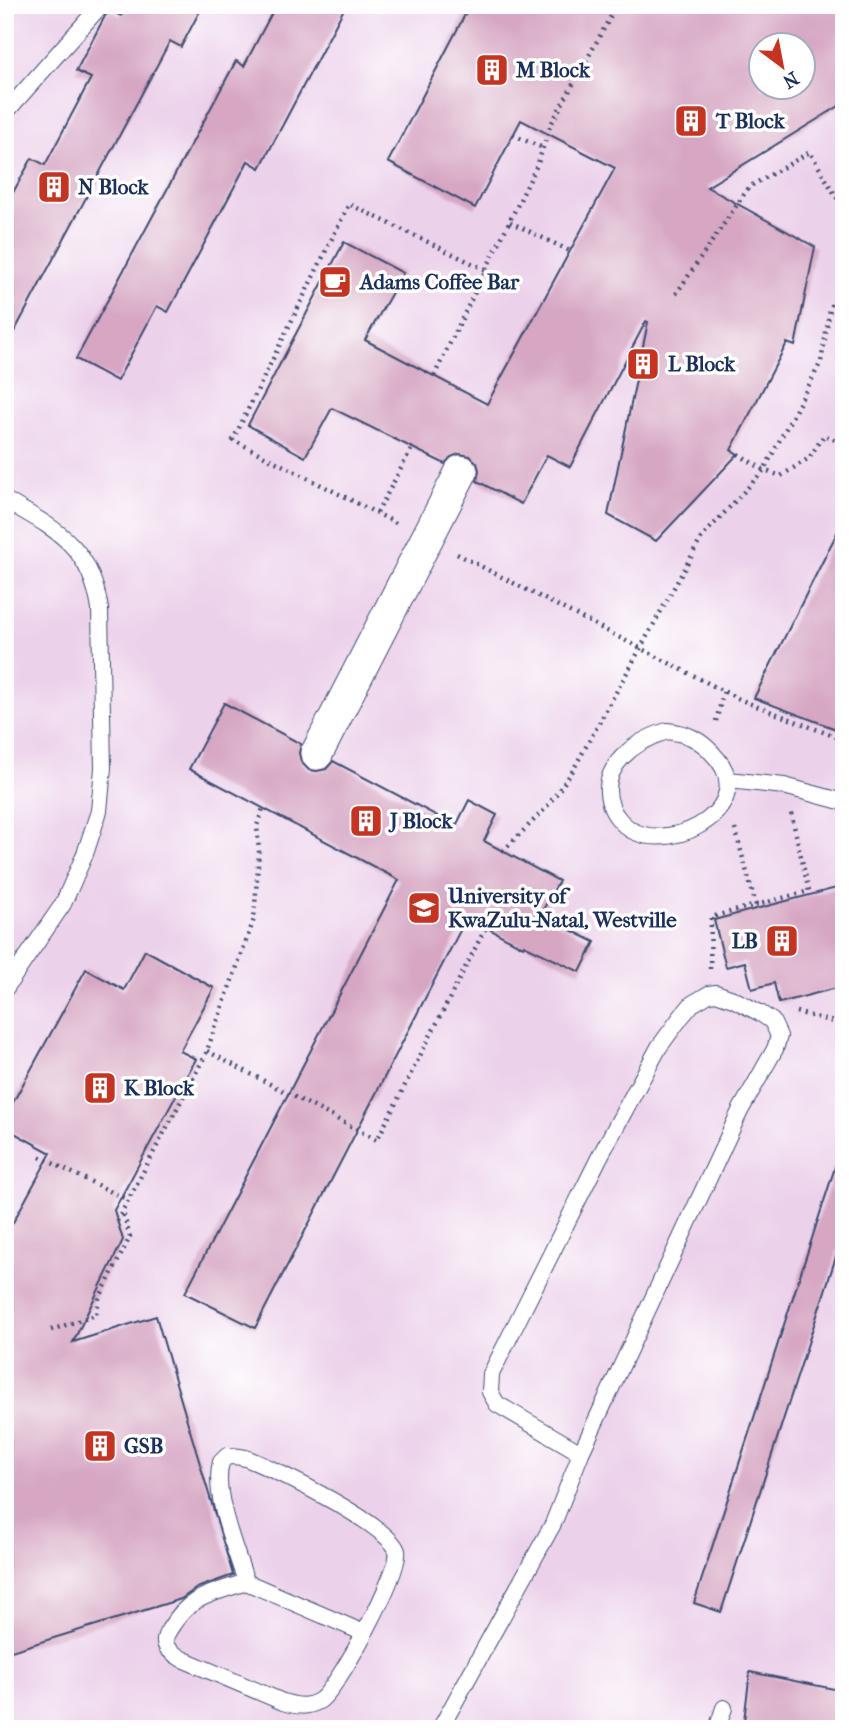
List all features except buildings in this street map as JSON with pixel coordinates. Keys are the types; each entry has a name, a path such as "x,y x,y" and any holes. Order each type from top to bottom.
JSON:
{"street":[{"path":"317,752 461,472"}],"lane":[{"path":"5,113 101,5"},
{"path":"5,500 71,541 83,557 96,585 100,609 103,768 99,811 85,854 63,904 5,989"},
{"path":"667,731 683,732 708,748 719,759 728,788 722,806 712,817 696,827 655,838 629,829 620,821 612,811 607,786 610,774 620,759 648,737 667,731"},
{"path":"728,788 784,786 844,802"},
{"path":"440,1729 553,1524 581,1453 740,1111 775,1049 779,1036 772,1021 723,995 709,994 692,1004 659,1047 599,1158 491,1374 490,1392 497,1404 581,1453"},
{"path":"187,1597 164,1640 165,1646 173,1654 299,1706 322,1700 331,1691 364,1633 397,1563 397,1550 379,1529 349,1510 275,1472 236,1456 227,1456 219,1469 223,1522 246,1582"},
{"path":"179,1613 192,1602 246,1582 364,1633"},
{"path":"717,1729 724,1708"}],"path":[{"path":"434,376 538,163 550,126 617,5"},
{"path":"513,135 543,148"},
{"path":"676,294 749,187 810,152 844,210"},
{"path":"399,524 233,440 349,204 486,270"},
{"path":"510,222 570,251"},
{"path":"503,851 546,808 572,772 702,537 764,470 821,362 830,309 844,283"},
{"path":"738,454 764,470 781,476 809,458 824,435 844,444"},
{"path":"377,513 412,448"},
{"path":"445,548 741,700 844,740"},
{"path":"720,978 709,971 711,917 809,891 784,786"},
{"path":"728,788 757,909"},
{"path":"117,1221 207,1051 254,919 259,851 257,826 263,808"},
{"path":"207,1051 377,1140 486,927"},
{"path":"789,1010 841,1024 844,1032"},
{"path":"40,1157 128,1200"},
{"path":"51,1329 96,1315 99,1298 130,1237 122,1211"}],"shaded area":[{"name":"University of KwaZulu-Natal, Westville","path":"5,5 844,5 844,1729 5,1729"}],"place":[{"name":"M Block","path":"492,70"},
{"name":"T Block","path":"691,121"},
{"name":"N Block","path":"54,187"},
{"name":"Adams Coffee Bar","path":"335,282"},
{"name":"L Block","path":"643,364"},
{"name":"J Block","path":"366,821"},
{"name":"University of KwaZulu-Natal, Westville","path":"424,908"},
{"name":"LB","path":"782,941"},
{"name":"K Block","path":"100,1088"},
{"name":"GSB","path":"100,1446"}]}
